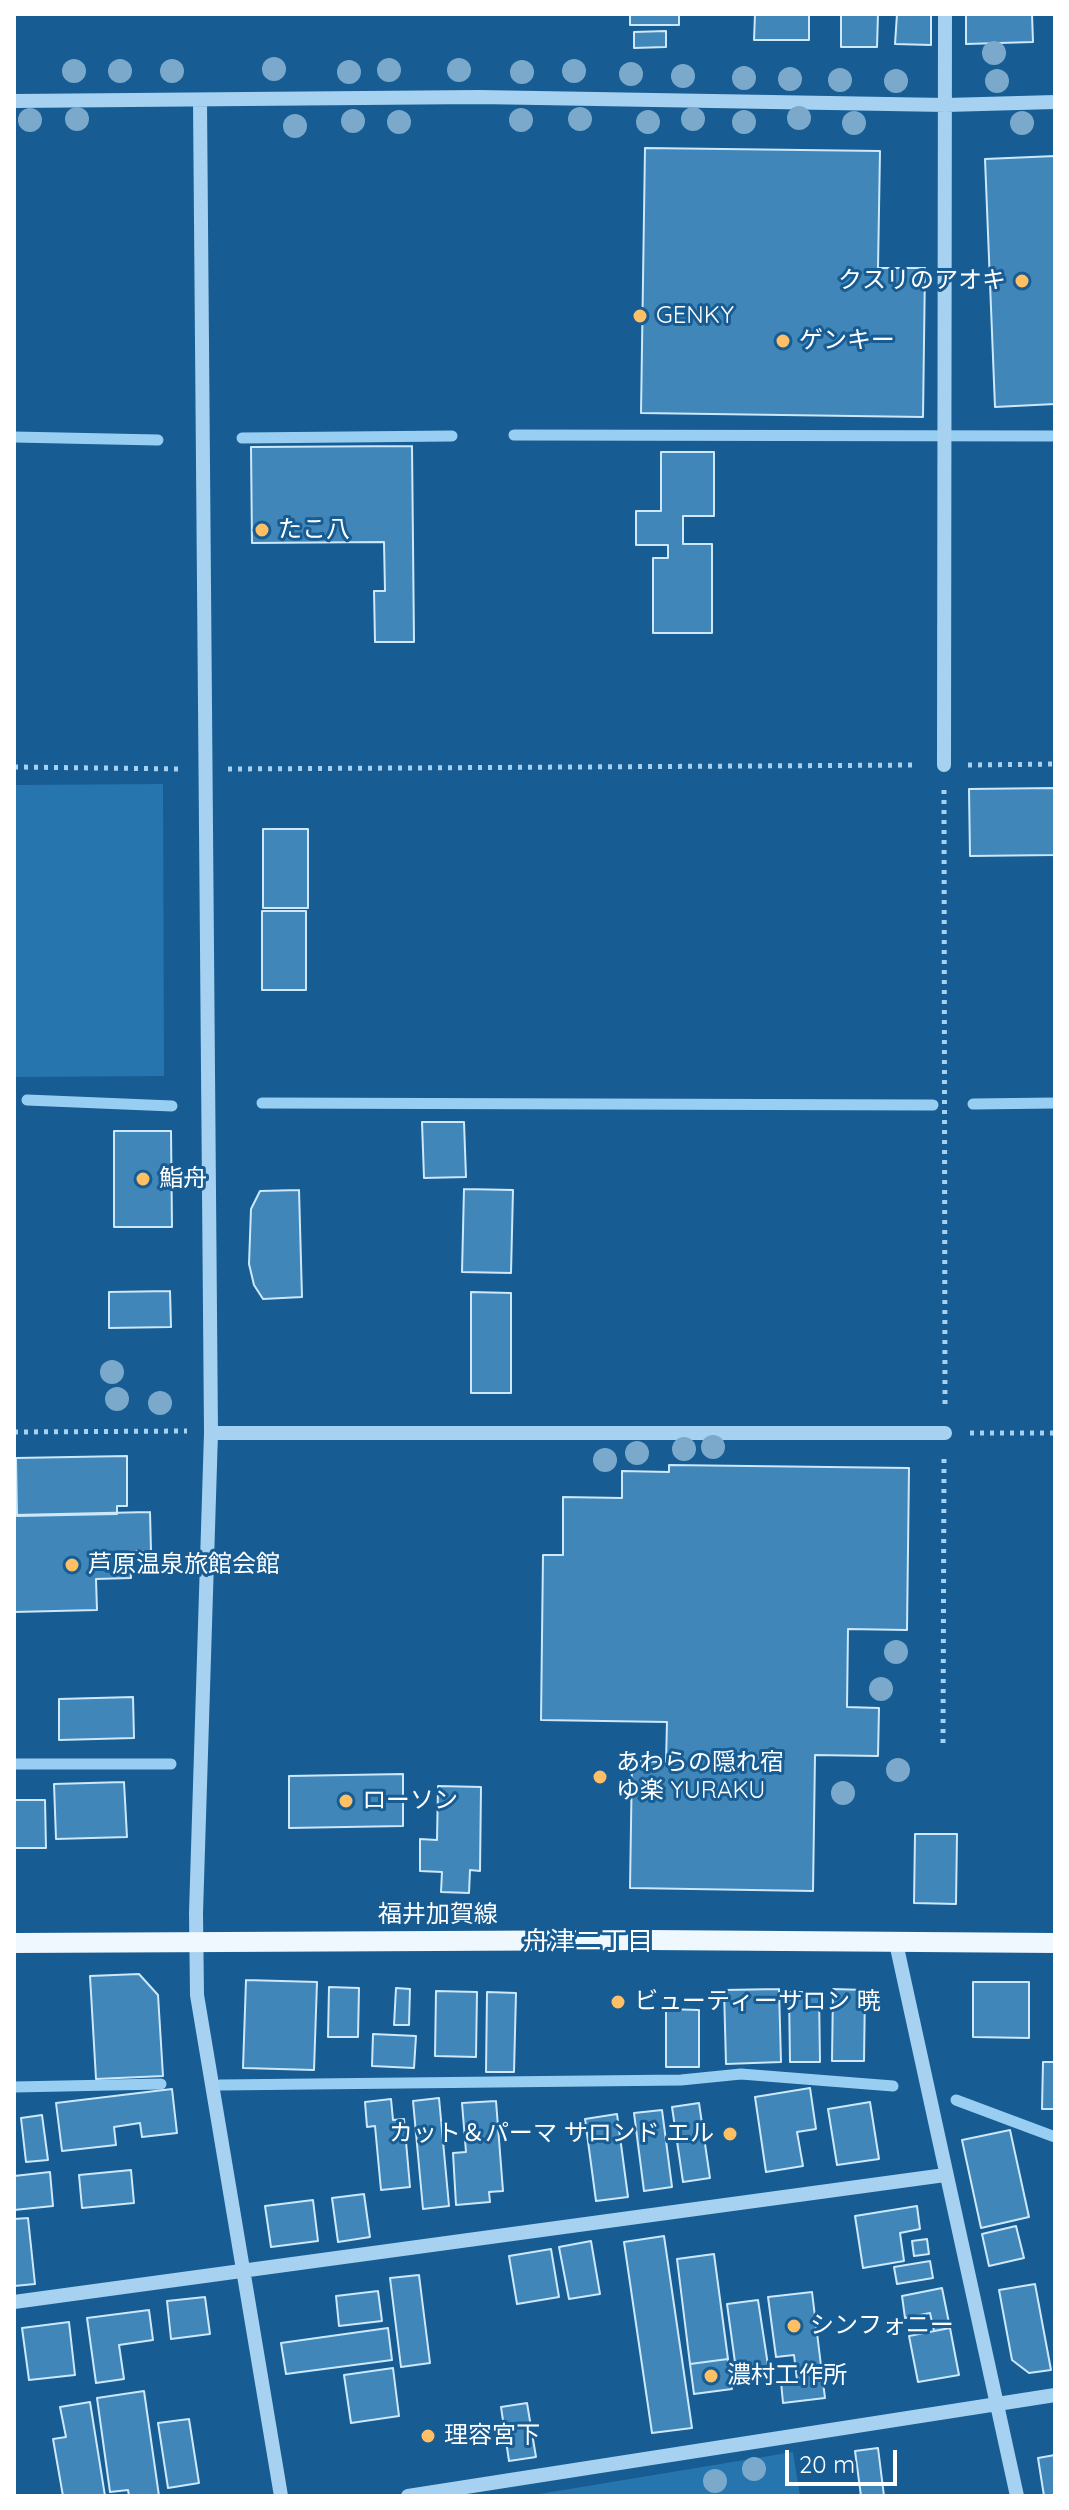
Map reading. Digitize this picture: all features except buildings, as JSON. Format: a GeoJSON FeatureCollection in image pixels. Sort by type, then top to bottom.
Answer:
{"type":"FeatureCollection","features":[{"type":"Feature","properties":{"kind":"main road","name":"福井加賀線"},"geometry":{"type":"LineString","coordinates":[[14,1943],[1055,1943]]}},
{"type":"Feature","properties":{"kind":"street"},"geometry":{"type":"LineString","coordinates":[[944,765],[945,14]]}},
{"type":"Feature","properties":{"kind":"street"},"geometry":{"type":"LineString","coordinates":[[14,101],[479,97],[946,105],[1055,102]]}},
{"type":"Feature","properties":{"kind":"street"},"geometry":{"type":"LineString","coordinates":[[200,101],[211,1433],[197,1995],[281,2496]]}},
{"type":"Feature","properties":{"kind":"street"},"geometry":{"type":"LineString","coordinates":[[211,1433],[945,1433]]}},
{"type":"Feature","properties":{"kind":"street"},"geometry":{"type":"LineString","coordinates":[[896,1943],[945,2175],[1000,2404],[1017,2496]]}},
{"type":"Feature","properties":{"kind":"street"},"geometry":{"type":"LineString","coordinates":[[14,2302],[945,2175]]}},
{"type":"Feature","properties":{"kind":"street"},"geometry":{"type":"LineString","coordinates":[[408,2496],[1055,2395]]}},
{"type":"Feature","properties":{"kind":"path"},"geometry":{"type":"LineString","coordinates":[[14,767],[206,769],[1055,764]]}},
{"type":"Feature","properties":{"kind":"path"},"geometry":{"type":"LineString","coordinates":[[943,1743],[944,765]]}},
{"type":"Feature","properties":{"kind":"path"},"geometry":{"type":"LineString","coordinates":[[14,1432],[211,1433]]}},
{"type":"Feature","properties":{"kind":"path"},"geometry":{"type":"LineString","coordinates":[[945,1433],[1055,1433]]}},
{"type":"Feature","properties":{"kind":"shaded area"},"geometry":{"type":"Polygon","coordinates":[[[163,784],[164,1076],[14,1077],[14,785],[163,784]]]}},
{"type":"Feature","properties":{"kind":"shaded area"},"geometry":{"type":"Polygon","coordinates":[[[793,2452],[800,2496],[527,2496],[793,2452]]]}},
{"type":"Feature","properties":{"kind":"waterway"},"geometry":{"type":"LineString","coordinates":[[514,435],[1055,436]]}},
{"type":"Feature","properties":{"kind":"waterway"},"geometry":{"type":"LineString","coordinates":[[242,438],[452,436]]}},
{"type":"Feature","properties":{"kind":"waterway"},"geometry":{"type":"LineString","coordinates":[[14,437],[158,440]]}},
{"type":"Feature","properties":{"kind":"waterway"},"geometry":{"type":"LineString","coordinates":[[27,1100],[172,1106]]}},
{"type":"Feature","properties":{"kind":"waterway"},"geometry":{"type":"LineString","coordinates":[[262,1103],[933,1105]]}},
{"type":"Feature","properties":{"kind":"waterway"},"geometry":{"type":"LineString","coordinates":[[973,1104],[1055,1103]]}},
{"type":"Feature","properties":{"kind":"waterway"},"geometry":{"type":"LineString","coordinates":[[14,1764],[171,1764]]}},
{"type":"Feature","properties":{"kind":"waterway"},"geometry":{"type":"LineString","coordinates":[[220,2085],[681,2080],[741,2074],[893,2086]]}},
{"type":"Feature","properties":{"kind":"waterway"},"geometry":{"type":"LineString","coordinates":[[14,2087],[161,2084]]}},
{"type":"Feature","properties":{"kind":"waterway"},"geometry":{"type":"LineString","coordinates":[[956,2100],[1055,2137]]}},
{"type":"Feature","properties":{"kind":"place","name":"クスリのアオキ"},"geometry":{"type":"Point","coordinates":[1022,281]}},
{"type":"Feature","properties":{"kind":"place","name":"GENKY"},"geometry":{"type":"Point","coordinates":[640,316]}},
{"type":"Feature","properties":{"kind":"place","name":"ゲンキー"},"geometry":{"type":"Point","coordinates":[783,341]}},
{"type":"Feature","properties":{"kind":"place","name":"たこ八"},"geometry":{"type":"Point","coordinates":[262,530]}},
{"type":"Feature","properties":{"kind":"place","name":"鮨舟"},"geometry":{"type":"Point","coordinates":[143,1179]}},
{"type":"Feature","properties":{"kind":"place","name":"芦原温泉旅館会館"},"geometry":{"type":"Point","coordinates":[72,1565]}},
{"type":"Feature","properties":{"kind":"place","name":"あわらの隠れ宿 ゆ楽 YURAKU"},"geometry":{"type":"Point","coordinates":[600,1777]}},
{"type":"Feature","properties":{"kind":"place","name":"ローソン"},"geometry":{"type":"Point","coordinates":[346,1801]}},
{"type":"Feature","properties":{"kind":"place","name":"ビューティーサロン 暁"},"geometry":{"type":"Point","coordinates":[618,2002]}},
{"type":"Feature","properties":{"kind":"place","name":"カット＆パーマ サロンド エル"},"geometry":{"type":"Point","coordinates":[730,2134]}},
{"type":"Feature","properties":{"kind":"place","name":"シンフォニー"},"geometry":{"type":"Point","coordinates":[794,2326]}},
{"type":"Feature","properties":{"kind":"place","name":"濃村工作所"},"geometry":{"type":"Point","coordinates":[711,2376]}},
{"type":"Feature","properties":{"kind":"place","name":"理容宮下"},"geometry":{"type":"Point","coordinates":[428,2436]}},
{"type":"Feature","properties":{"kind":"district","name":"舟津二丁目"},"geometry":{"type":"Point","coordinates":[588,1942]}}]}
